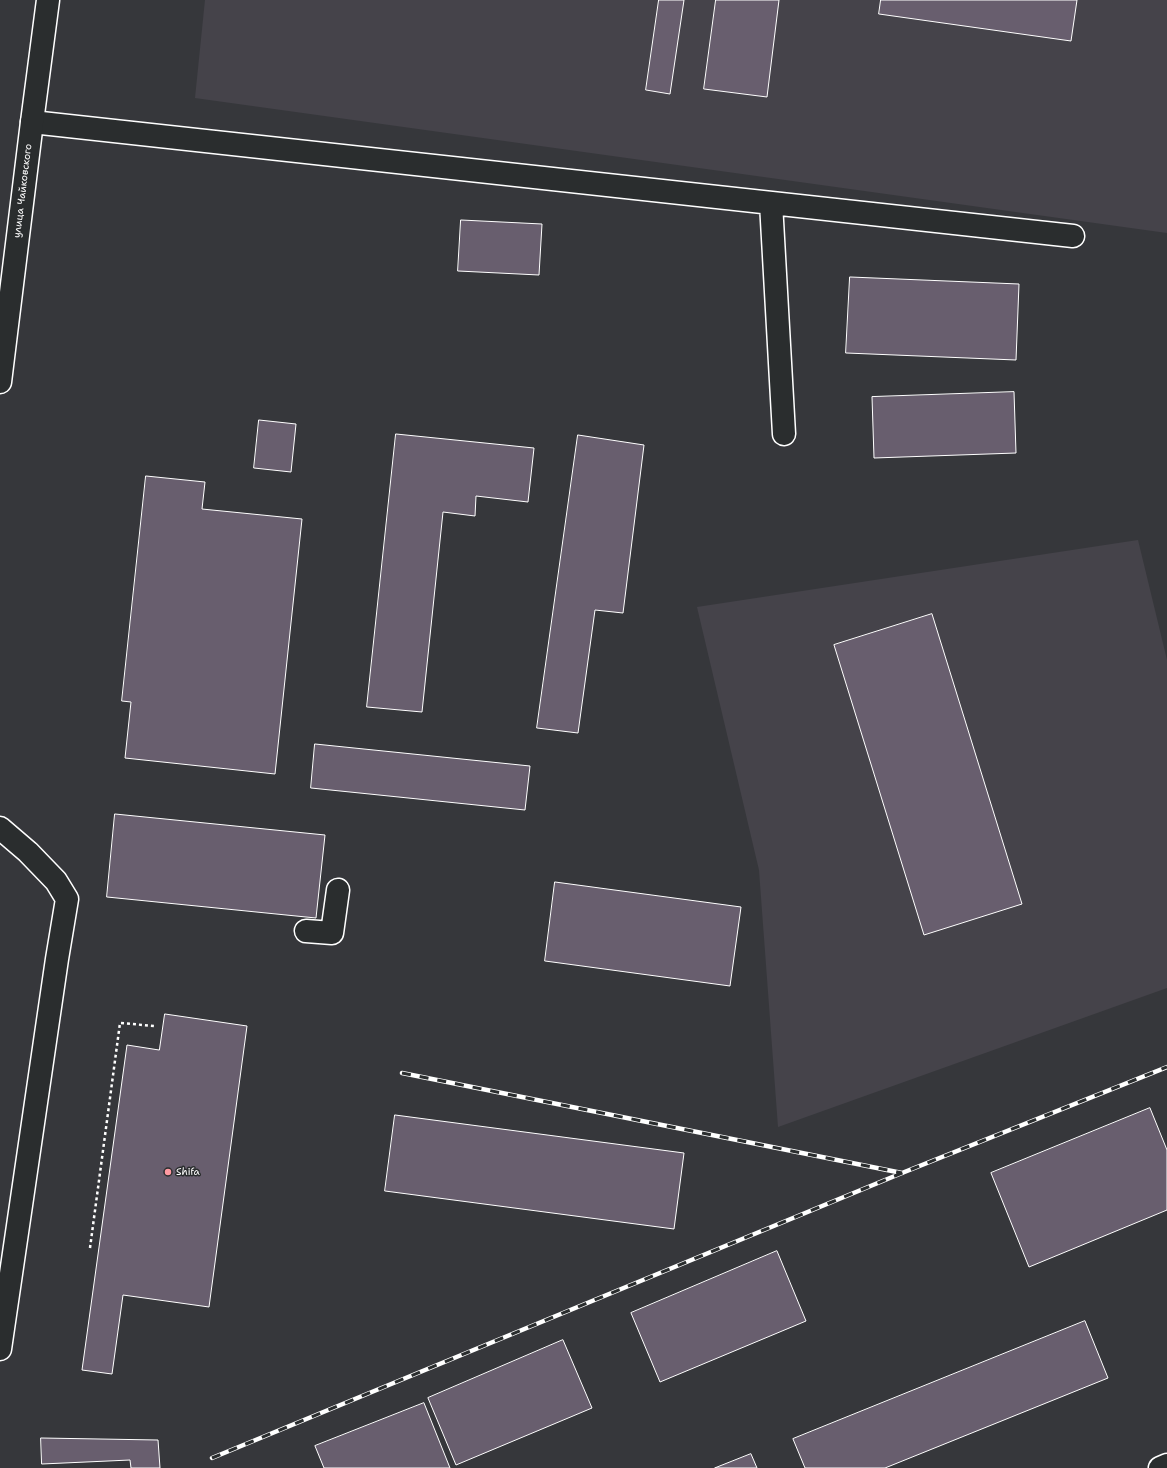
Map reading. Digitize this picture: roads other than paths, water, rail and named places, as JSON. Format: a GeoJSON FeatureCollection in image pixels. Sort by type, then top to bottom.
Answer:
{"type":"FeatureCollection","features":[{"type":"Feature","properties":{"kind":"main road","name":"улица Чайковского"},"geometry":{"type":"LineString","coordinates":[[0,382],[48,0]]}},
{"type":"Feature","properties":{"kind":"main road"},"geometry":{"type":"LineString","coordinates":[[32,122],[1073,236]]}},
{"type":"Feature","properties":{"kind":"main road"},"geometry":{"type":"LineString","coordinates":[[771,203],[784,434]]}},
{"type":"Feature","properties":{"kind":"main road"},"geometry":{"type":"LineString","coordinates":[[0,828],[28,852],[56,881],[67,899],[0,1349]]}},
{"type":"Feature","properties":{"kind":"main road"},"geometry":{"type":"LineString","coordinates":[[306,931],[332,933],[338,890]]}},
{"type":"Feature","properties":{"kind":"main road"},"geometry":{"type":"LineString","coordinates":[[1160,1468],[1167,1465]]}},
{"type":"Feature","properties":{"kind":"railway"},"geometry":{"type":"LineString","coordinates":[[212,1458],[902,1173],[1167,1067]]}},
{"type":"Feature","properties":{"kind":"railway"},"geometry":{"type":"LineString","coordinates":[[402,1073],[902,1173]]}},
{"type":"Feature","properties":{"kind":"place","name":"Shifa"},"geometry":{"type":"Point","coordinates":[168,1172]}}]}
